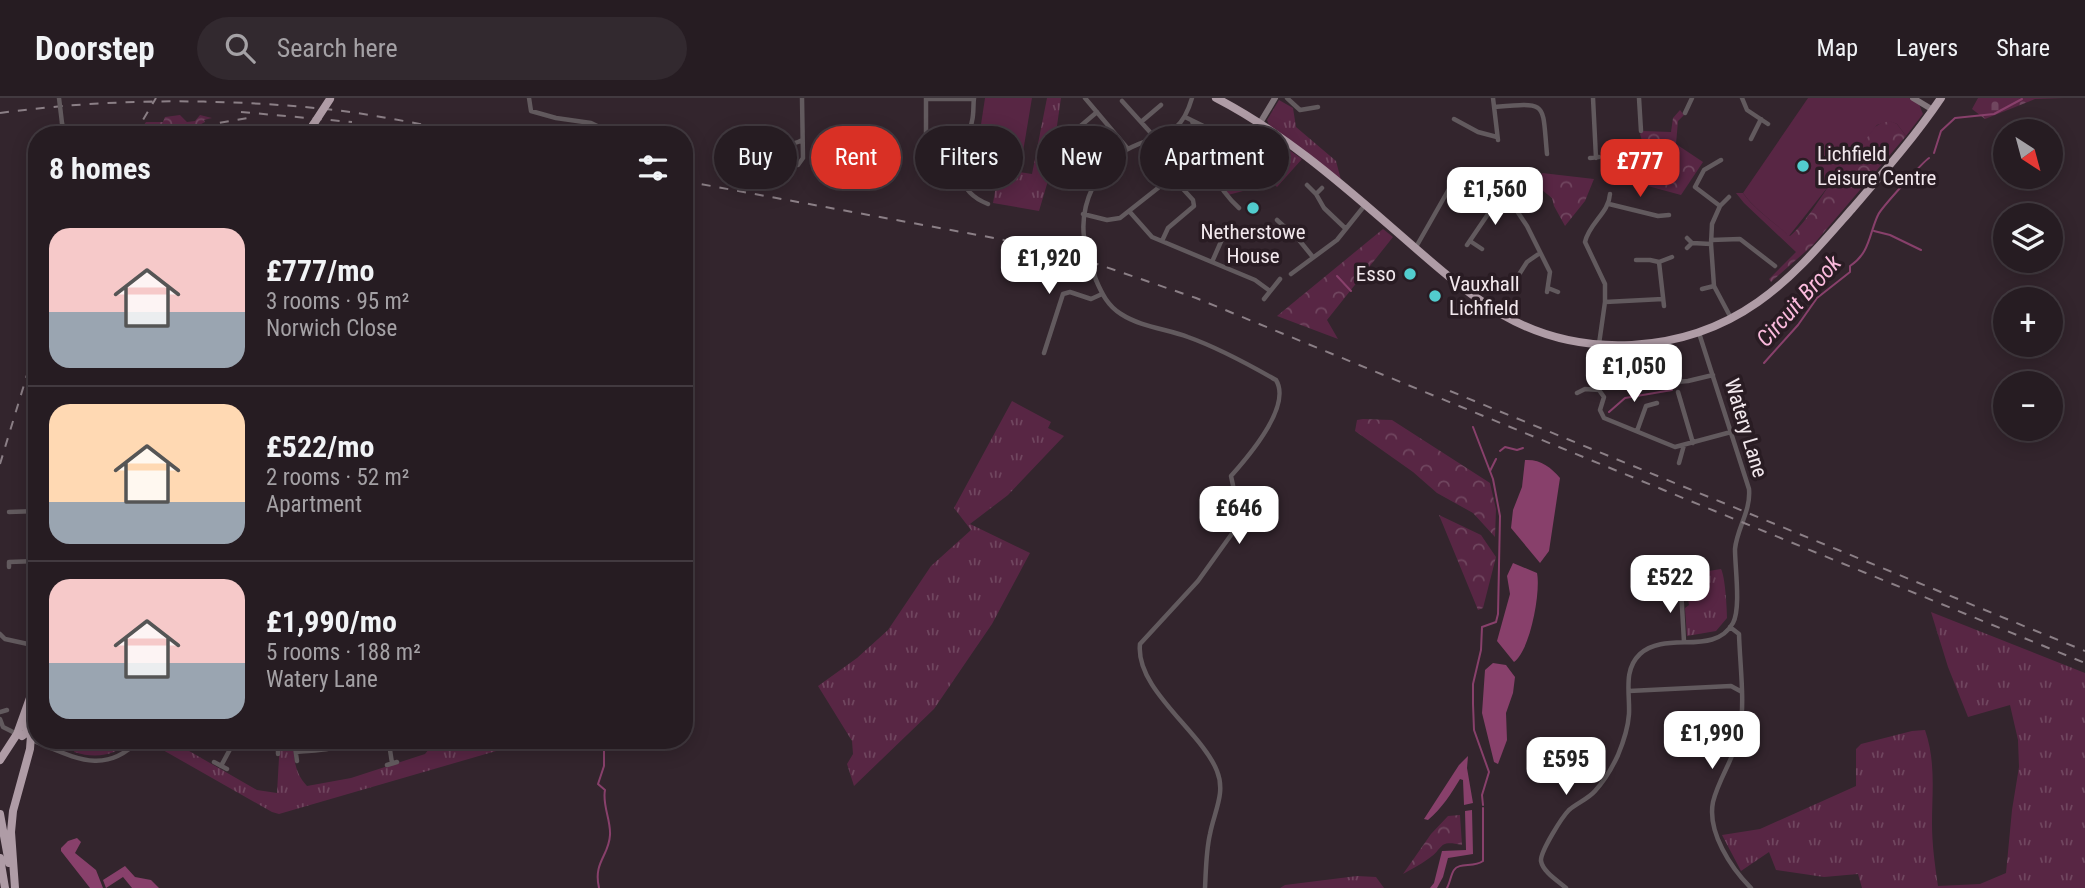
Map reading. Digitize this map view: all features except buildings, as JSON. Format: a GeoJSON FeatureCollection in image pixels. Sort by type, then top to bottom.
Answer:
{"type":"FeatureCollection","features":[{"type":"Feature","properties":{"kind":"highway"},"geometry":{"type":"LineString","coordinates":[[1216,98],[1260,123],[1365,205],[1464,288],[1504,315],[1545,332],[1599,345],[1654,344],[1699,332],[1731,318],[1768,294],[1817,249],[1897,158],[1941,98]]}},
{"type":"Feature","properties":{"kind":"highway"},"geometry":{"type":"LineString","coordinates":[[312,126],[330,99]]}},
{"type":"Feature","properties":{"kind":"highway"},"geometry":{"type":"LineString","coordinates":[[14,888],[11,832],[28,712]]}},
{"type":"Feature","properties":{"kind":"highway"},"geometry":{"type":"LineString","coordinates":[[0,760],[23,736],[28,722]]}},
{"type":"Feature","properties":{"kind":"highway"},"geometry":{"type":"LineString","coordinates":[[0,814],[14,888]]}},
{"type":"Feature","properties":{"kind":"highway"},"geometry":{"type":"LineString","coordinates":[[0,858],[5,888]]}},
{"type":"Feature","properties":{"kind":"street"},"geometry":{"type":"LineString","coordinates":[[60,98],[62,126]]}},
{"type":"Feature","properties":{"kind":"street"},"geometry":{"type":"LineString","coordinates":[[529,98],[531,111],[597,126]]}},
{"type":"Feature","properties":{"kind":"street"},"geometry":{"type":"LineString","coordinates":[[802,98],[802,140],[802,163],[792,166],[784,164],[781,160],[782,149],[802,140]]}},
{"type":"Feature","properties":{"kind":"street"},"geometry":{"type":"LineString","coordinates":[[926,126],[926,98],[974,98],[973,120],[961,174],[969,192],[977,200],[988,204]]}},
{"type":"Feature","properties":{"kind":"street"},"geometry":{"type":"LineString","coordinates":[[1085,98],[1128,149],[1140,145]]}},
{"type":"Feature","properties":{"kind":"street"},"geometry":{"type":"LineString","coordinates":[[1177,126],[1185,117],[1192,98]]}},
{"type":"Feature","properties":{"kind":"street"},"geometry":{"type":"LineString","coordinates":[[1260,123],[1275,98]]}},
{"type":"Feature","properties":{"kind":"street"},"geometry":{"type":"LineString","coordinates":[[1287,98],[1300,110],[1312,112],[1318,107]]}},
{"type":"Feature","properties":{"kind":"street"},"geometry":{"type":"LineString","coordinates":[[1454,119],[1478,132],[1498,138],[1493,98]]}},
{"type":"Feature","properties":{"kind":"street"},"geometry":{"type":"LineString","coordinates":[[1593,98],[1595,158]]}},
{"type":"Feature","properties":{"kind":"street"},"geometry":{"type":"LineString","coordinates":[[1632,127],[1641,129],[1639,98]]}},
{"type":"Feature","properties":{"kind":"street"},"geometry":{"type":"LineString","coordinates":[[1685,113],[1692,98]]}},
{"type":"Feature","properties":{"kind":"street"},"geometry":{"type":"LineString","coordinates":[[1742,98],[1746,110],[1768,124]]}},
{"type":"Feature","properties":{"kind":"street"},"geometry":{"type":"LineString","coordinates":[[1913,98],[1933,110]]}},
{"type":"Feature","properties":{"kind":"street"},"geometry":{"type":"LineString","coordinates":[[1122,101],[1145,126]]}},
{"type":"Feature","properties":{"kind":"street"},"geometry":{"type":"LineString","coordinates":[[1494,107],[1532,104],[1539,108],[1544,117],[1548,151]]}},
{"type":"Feature","properties":{"kind":"street"},"geometry":{"type":"LineString","coordinates":[[1141,122],[1161,105]]}},
{"type":"Feature","properties":{"kind":"street"},"geometry":{"type":"LineString","coordinates":[[1080,126],[1097,113]]}},
{"type":"Feature","properties":{"kind":"street"},"geometry":{"type":"LineString","coordinates":[[1185,117],[1203,126]]}},
{"type":"Feature","properties":{"kind":"street"},"geometry":{"type":"LineString","coordinates":[[1754,137],[1761,119]]}},
{"type":"Feature","properties":{"kind":"street"},"geometry":{"type":"LineString","coordinates":[[1192,121],[1207,164],[1229,199],[1239,208]]}},
{"type":"Feature","properties":{"kind":"street"},"geometry":{"type":"LineString","coordinates":[[1717,160],[1704,170],[1695,187],[1720,206]]}},
{"type":"Feature","properties":{"kind":"street"},"geometry":{"type":"LineString","coordinates":[[1083,214],[1114,220],[1172,177],[1193,200],[1194,206],[1168,228],[1162,241]]}},
{"type":"Feature","properties":{"kind":"street"},"geometry":{"type":"LineString","coordinates":[[1415,248],[1449,189],[1463,181],[1476,183],[1501,195],[1516,208],[1550,272],[1547,290],[1558,292]]}},
{"type":"Feature","properties":{"kind":"street"},"geometry":{"type":"LineString","coordinates":[[1516,208],[1536,191],[1539,181]]}},
{"type":"Feature","properties":{"kind":"street"},"geometry":{"type":"LineString","coordinates":[[1307,185],[1324,208],[1346,229]]}},
{"type":"Feature","properties":{"kind":"street"},"geometry":{"type":"LineString","coordinates":[[1316,194],[1322,188]]}},
{"type":"Feature","properties":{"kind":"street"},"geometry":{"type":"LineString","coordinates":[[1093,189],[1083,214],[1084,237],[1096,280],[1108,304],[1135,321],[1189,337],[1226,352],[1276,380],[1281,392],[1276,409],[1254,451],[1231,476],[1240,519],[1236,528],[1198,581],[1140,644],[1141,665],[1169,709],[1208,753],[1218,772],[1220,803],[1210,833],[1205,888]]}},
{"type":"Feature","properties":{"kind":"street"},"geometry":{"type":"LineString","coordinates":[[1599,345],[1605,302],[1604,281],[1585,242],[1588,232],[1609,204],[1610,194]]}},
{"type":"Feature","properties":{"kind":"street"},"geometry":{"type":"LineString","coordinates":[[1482,249],[1469,243],[1501,195]]}},
{"type":"Feature","properties":{"kind":"street"},"geometry":{"type":"LineString","coordinates":[[1729,197],[1720,206],[1712,224],[1711,239],[1714,286],[1731,318]]}},
{"type":"Feature","properties":{"kind":"street"},"geometry":{"type":"LineString","coordinates":[[1609,204],[1658,216],[1669,215]]}},
{"type":"Feature","properties":{"kind":"street"},"geometry":{"type":"LineString","coordinates":[[1292,271],[1312,256],[1326,250],[1365,205]]}},
{"type":"Feature","properties":{"kind":"street"},"geometry":{"type":"LineString","coordinates":[[1658,206],[1658,216]]}},
{"type":"Feature","properties":{"kind":"street"},"geometry":{"type":"LineString","coordinates":[[1129,211],[1146,233],[1255,280],[1270,291]]}},
{"type":"Feature","properties":{"kind":"street"},"geometry":{"type":"LineString","coordinates":[[1277,220],[1312,256]]}},
{"type":"Feature","properties":{"kind":"street"},"geometry":{"type":"LineString","coordinates":[[1212,262],[1223,237],[1231,233]]}},
{"type":"Feature","properties":{"kind":"street"},"geometry":{"type":"LineString","coordinates":[[1687,238],[1692,243]]}},
{"type":"Feature","properties":{"kind":"street"},"geometry":{"type":"LineString","coordinates":[[1688,248],[1692,243],[1711,239],[1740,239],[1765,261],[1775,266]]}},
{"type":"Feature","properties":{"kind":"street"},"geometry":{"type":"LineString","coordinates":[[1511,283],[1527,262],[1540,253]]}},
{"type":"Feature","properties":{"kind":"street"},"geometry":{"type":"LineString","coordinates":[[1640,258],[1659,262],[1672,257]]}},
{"type":"Feature","properties":{"kind":"street"},"geometry":{"type":"LineString","coordinates":[[1659,262],[1664,306]]}},
{"type":"Feature","properties":{"kind":"street"},"geometry":{"type":"LineString","coordinates":[[1264,299],[1280,279]]}},
{"type":"Feature","properties":{"kind":"street"},"geometry":{"type":"LineString","coordinates":[[1702,289],[1714,286]]}},
{"type":"Feature","properties":{"kind":"street"},"geometry":{"type":"LineString","coordinates":[[1044,354],[1063,294],[1070,292],[1091,299],[1102,294]]}},
{"type":"Feature","properties":{"kind":"street"},"geometry":{"type":"LineString","coordinates":[[1605,302],[1663,299]]}},
{"type":"Feature","properties":{"kind":"street","name":"Watery Lane"},"geometry":{"type":"LineString","coordinates":[[1699,332],[1750,498],[1736,540],[1736,617],[1730,627],[1738,634],[1740,735],[1714,801],[1712,814],[1716,831],[1728,856],[1740,877],[1751,888]]}},
{"type":"Feature","properties":{"kind":"street"},"geometry":{"type":"LineString","coordinates":[[1653,354],[1640,357],[1645,378],[1653,385],[1688,381],[1713,374]]}},
{"type":"Feature","properties":{"kind":"street"},"geometry":{"type":"LineString","coordinates":[[1577,393],[1585,389],[1599,390],[1604,397],[1601,415],[1675,447],[1731,432]]}},
{"type":"Feature","properties":{"kind":"street"},"geometry":{"type":"LineString","coordinates":[[1678,392],[1693,443]]}},
{"type":"Feature","properties":{"kind":"street"},"geometry":{"type":"LineString","coordinates":[[1637,431],[1646,406],[1657,403]]}},
{"type":"Feature","properties":{"kind":"street"},"geometry":{"type":"LineString","coordinates":[[1679,463],[1684,445]]}},
{"type":"Feature","properties":{"kind":"street"},"geometry":{"type":"LineString","coordinates":[[12,514],[28,512]]}},
{"type":"Feature","properties":{"kind":"street"},"geometry":{"type":"LineString","coordinates":[[9,567],[9,562],[28,561]]}},
{"type":"Feature","properties":{"kind":"street"},"geometry":{"type":"LineString","coordinates":[[1681,589],[1685,603],[1684,642]]}},
{"type":"Feature","properties":{"kind":"street"},"geometry":{"type":"LineString","coordinates":[[1566,888],[1544,867],[1542,854],[1562,818],[1570,809],[1593,794],[1612,767],[1628,718],[1630,668],[1639,654],[1657,645],[1717,638],[1730,627]]}},
{"type":"Feature","properties":{"kind":"street"},"geometry":{"type":"LineString","coordinates":[[2,639],[28,644]]}},
{"type":"Feature","properties":{"kind":"street"},"geometry":{"type":"LineString","coordinates":[[1629,691],[1731,686],[1741,692]]}},
{"type":"Feature","properties":{"kind":"street"},"geometry":{"type":"LineString","coordinates":[[0,712],[7,710]]}},
{"type":"Feature","properties":{"kind":"street"},"geometry":{"type":"LineString","coordinates":[[0,719],[3,727],[28,738]]}},
{"type":"Feature","properties":{"kind":"street"},"geometry":{"type":"LineString","coordinates":[[55,749],[75,757],[101,762],[121,755],[128,749]]}},
{"type":"Feature","properties":{"kind":"street"},"geometry":{"type":"LineString","coordinates":[[221,765],[230,749]]}},
{"type":"Feature","properties":{"kind":"street"},"geometry":{"type":"LineString","coordinates":[[278,749],[278,754]]}},
{"type":"Feature","properties":{"kind":"street"},"geometry":{"type":"LineString","coordinates":[[296,749],[296,761]]}},
{"type":"Feature","properties":{"kind":"street"},"geometry":{"type":"LineString","coordinates":[[390,749],[392,763]]}},
{"type":"Feature","properties":{"kind":"street"},"geometry":{"type":"LineString","coordinates":[[214,762],[227,769]]}},
{"type":"Feature","properties":{"kind":"green space"},"geometry":{"type":"Polygon","coordinates":[[[985,98],[1032,98],[1023,152],[1023,126],[981,126],[985,98]]]}},
{"type":"Feature","properties":{"kind":"green space"},"geometry":{"type":"Polygon","coordinates":[[[1047,98],[1061,98],[1057,126],[1041,126],[1047,98]]]}},
{"type":"Feature","properties":{"kind":"green space","name":"Lichfield Leisure Centre"},"geometry":{"type":"Polygon","coordinates":[[[1808,98],[1909,98],[1919,104],[1923,114],[1906,136],[1897,124],[1889,121],[1877,125],[1789,236],[1743,193],[1808,98]]]}},
{"type":"Feature","properties":{"kind":"green space"},"geometry":{"type":"Polygon","coordinates":[[[1978,98],[2064,98],[2035,99],[1985,119],[1972,109],[1978,98]]]}},
{"type":"Feature","properties":{"kind":"green space"},"geometry":{"type":"Polygon","coordinates":[[[1279,100],[1293,108],[1296,127],[1336,161],[1341,180],[1289,140],[1289,126],[1270,126],[1267,120],[1279,100]]]}},
{"type":"Feature","properties":{"kind":"green space"},"geometry":{"type":"Polygon","coordinates":[[[1680,110],[1684,115],[1678,121],[1676,144],[1703,162],[1681,195],[1633,182],[1641,152],[1640,134],[1643,131],[1671,132],[1673,118],[1680,110]]]}},
{"type":"Feature","properties":{"kind":"green space"},"geometry":{"type":"Polygon","coordinates":[[[180,115],[187,122],[195,121],[200,115],[212,118],[204,120],[205,122],[198,126],[143,126],[146,122],[163,122],[165,117],[180,115]]]}},
{"type":"Feature","properties":{"kind":"green space"},"geometry":{"type":"Polygon","coordinates":[[[1889,120],[1897,124],[1906,136],[1813,245],[1771,282],[1769,279],[1796,252],[1736,193],[1743,193],[1790,236],[1801,225],[1864,138],[1876,126],[1889,120]]]}},
{"type":"Feature","properties":{"kind":"green space"},"geometry":{"type":"Polygon","coordinates":[[[1037,149],[1037,189],[1046,189],[1039,211],[993,203],[995,189],[1023,189],[1023,173],[1032,174],[1037,149]]]}},
{"type":"Feature","properties":{"kind":"green space"},"geometry":{"type":"Polygon","coordinates":[[[1289,150],[1302,159],[1289,174],[1289,150]]]}},
{"type":"Feature","properties":{"kind":"green space"},"geometry":{"type":"Polygon","coordinates":[[[1542,173],[1594,179],[1585,201],[1565,226],[1552,198],[1537,186],[1542,173]]]}},
{"type":"Feature","properties":{"kind":"green space"},"geometry":{"type":"Polygon","coordinates":[[[1225,189],[1250,189],[1228,195],[1225,189]]]}},
{"type":"Feature","properties":{"kind":"green space"},"geometry":{"type":"Polygon","coordinates":[[[1383,229],[1393,237],[1327,320],[1338,339],[1277,316],[1383,229]]]}},
{"type":"Feature","properties":{"kind":"green space"},"geometry":{"type":"Polygon","coordinates":[[[1012,401],[1051,422],[1048,428],[1064,436],[1008,495],[970,524],[1030,553],[992,624],[934,709],[854,786],[847,764],[853,754],[852,741],[818,686],[857,658],[888,630],[931,566],[971,530],[954,508],[1012,401]]]}},
{"type":"Feature","properties":{"kind":"green space"},"geometry":{"type":"Polygon","coordinates":[[[1357,420],[1392,420],[1490,483],[1496,509],[1495,537],[1473,513],[1437,493],[1413,472],[1355,431],[1357,420]]]}},
{"type":"Feature","properties":{"kind":"green space"},"geometry":{"type":"Polygon","coordinates":[[[1439,515],[1481,535],[1496,557],[1483,608],[1478,610],[1439,515]]]}},
{"type":"Feature","properties":{"kind":"green space"},"geometry":{"type":"Polygon","coordinates":[[[1721,569],[1727,618],[1716,631],[1687,636],[1685,608],[1689,605],[1688,599],[1684,597],[1684,575],[1721,569]]]}},
{"type":"Feature","properties":{"kind":"green space"},"geometry":{"type":"Polygon","coordinates":[[[1931,612],[2085,673],[2085,888],[1862,888],[1858,874],[1824,877],[1776,870],[1769,852],[1741,871],[1722,835],[1760,829],[1856,786],[1856,749],[1861,744],[1925,730],[1932,765],[1933,839],[1938,886],[1980,884],[2006,873],[2019,767],[2018,740],[2010,705],[1968,717],[1948,667],[1931,612]]]}},
{"type":"Feature","properties":{"kind":"green space"},"geometry":{"type":"Polygon","coordinates":[[[76,749],[120,749],[105,755],[74,752],[76,749]]]}},
{"type":"Feature","properties":{"kind":"green space"},"geometry":{"type":"Polygon","coordinates":[[[161,749],[186,749],[257,790],[277,793],[279,749],[293,749],[297,770],[307,786],[351,778],[425,754],[429,749],[503,749],[279,814],[161,749]]]}},
{"type":"Feature","properties":{"kind":"green space"},"geometry":{"type":"Polygon","coordinates":[[[1460,815],[1462,845],[1444,844],[1428,859],[1403,874],[1431,834],[1448,816],[1460,815]]]}},
{"type":"Feature","properties":{"kind":"green space"},"geometry":{"type":"Polygon","coordinates":[[[1357,876],[1376,877],[1384,888],[1280,888],[1285,885],[1357,876]]]}},
{"type":"Feature","properties":{"kind":"shaded area"},"geometry":{"type":"Polygon","coordinates":[[[1525,460],[1545,464],[1560,478],[1549,551],[1540,563],[1511,528],[1513,510],[1522,487],[1525,460]]]}},
{"type":"Feature","properties":{"kind":"shaded area"},"geometry":{"type":"Polygon","coordinates":[[[1513,563],[1537,573],[1538,582],[1536,607],[1529,634],[1520,656],[1514,662],[1497,641],[1510,594],[1507,576],[1513,563]]]}},
{"type":"Feature","properties":{"kind":"shaded area"},"geometry":{"type":"Polygon","coordinates":[[[1493,663],[1506,665],[1515,677],[1506,713],[1507,740],[1498,764],[1494,762],[1482,713],[1485,670],[1493,663]]]}},
{"type":"Feature","properties":{"kind":"shaded area"},"geometry":{"type":"Polygon","coordinates":[[[1468,756],[1467,768],[1473,803],[1464,805],[1463,780],[1460,779],[1438,811],[1428,820],[1424,819],[1459,765],[1468,756]]]}},
{"type":"Feature","properties":{"kind":"shaded area"},"geometry":{"type":"Polygon","coordinates":[[[1472,810],[1473,854],[1448,858],[1437,888],[1430,888],[1434,883],[1442,851],[1466,850],[1465,811],[1472,810]]]}},
{"type":"Feature","properties":{"kind":"shaded area"},"geometry":{"type":"Polygon","coordinates":[[[77,838],[81,842],[75,853],[96,870],[103,888],[90,888],[61,851],[68,841],[77,838]]]}},
{"type":"Feature","properties":{"kind":"shaded area"},"geometry":{"type":"Polygon","coordinates":[[[125,866],[135,877],[151,880],[159,888],[132,888],[123,877],[106,888],[103,880],[125,866]]]}},
{"type":"Feature","properties":{"kind":"waterway","name":"Circuit Brook"},"geometry":{"type":"LineString","coordinates":[[1934,153],[1941,131],[1955,118],[1994,114],[2022,99]]}},
{"type":"Feature","properties":{"kind":"waterway","name":"Circuit Brook"},"geometry":{"type":"LineString","coordinates":[[1764,363],[1798,325],[1817,298],[1850,272],[1850,266],[1865,249],[1878,215],[1929,158]]}},
{"type":"Feature","properties":{"kind":"waterway"},"geometry":{"type":"LineString","coordinates":[[1874,231],[1890,235],[1921,250]]}},
{"type":"Feature","properties":{"kind":"waterway"},"geometry":{"type":"LineString","coordinates":[[1337,276],[1351,291]]}},
{"type":"Feature","properties":{"kind":"waterway","name":"Circuit Brook"},"geometry":{"type":"LineString","coordinates":[[1609,412],[1625,398],[1672,390]]}},
{"type":"Feature","properties":{"kind":"waterway"},"geometry":{"type":"LineString","coordinates":[[1473,427],[1493,479],[1500,516],[1498,614],[1496,622],[1482,627],[1481,650],[1473,684],[1474,730],[1489,772],[1482,795],[1483,805]]}},
{"type":"Feature","properties":{"kind":"waterway","name":"Circuit Brook"},"geometry":{"type":"LineString","coordinates":[[1500,451],[1505,447],[1517,450],[1523,448]]}},
{"type":"Feature","properties":{"kind":"waterway","name":"Circuit Brook"},"geometry":{"type":"LineString","coordinates":[[1490,471],[1496,459]]}},
{"type":"Feature","properties":{"kind":"waterway"},"geometry":{"type":"LineString","coordinates":[[599,888],[598,872],[610,835],[605,790],[598,784],[604,766],[604,749]]}},
{"type":"Feature","properties":{"kind":"waterway"},"geometry":{"type":"LineString","coordinates":[[1447,888],[1456,868],[1483,861],[1483,808]]}},
{"type":"Feature","properties":{"kind":"railway"},"geometry":{"type":"LineString","coordinates":[[139,126],[156,98]]}},
{"type":"Feature","properties":{"kind":"railway"},"geometry":{"type":"LineString","coordinates":[[0,113],[125,102],[251,103],[353,112],[431,126]]}},
{"type":"Feature","properties":{"kind":"railway"},"geometry":{"type":"LineString","coordinates":[[241,112],[352,122]]}},
{"type":"Feature","properties":{"kind":"railway"},"geometry":{"type":"LineString","coordinates":[[211,126],[253,117]]}},
{"type":"Feature","properties":{"kind":"railway"},"geometry":{"type":"LineString","coordinates":[[693,183],[1065,253],[1196,298],[2085,663]]}},
{"type":"Feature","properties":{"kind":"railway"},"geometry":{"type":"LineString","coordinates":[[0,464],[28,372]]}},
{"type":"Feature","properties":{"kind":"railway"},"geometry":{"type":"LineString","coordinates":[[1450,391],[2085,651]]}},
{"type":"Feature","properties":{"kind":"place","name":"Lichfield Leisure Centre"},"geometry":{"type":"Point","coordinates":[1803,166]}},
{"type":"Feature","properties":{"kind":"place","name":"Netherstowe House"},"geometry":{"type":"Point","coordinates":[1253,208]}},
{"type":"Feature","properties":{"kind":"place","name":"Esso"},"geometry":{"type":"Point","coordinates":[1410,274]}},
{"type":"Feature","properties":{"kind":"place","name":"Vauxhall Lichfield"},"geometry":{"type":"Point","coordinates":[1435,296]}}]}
